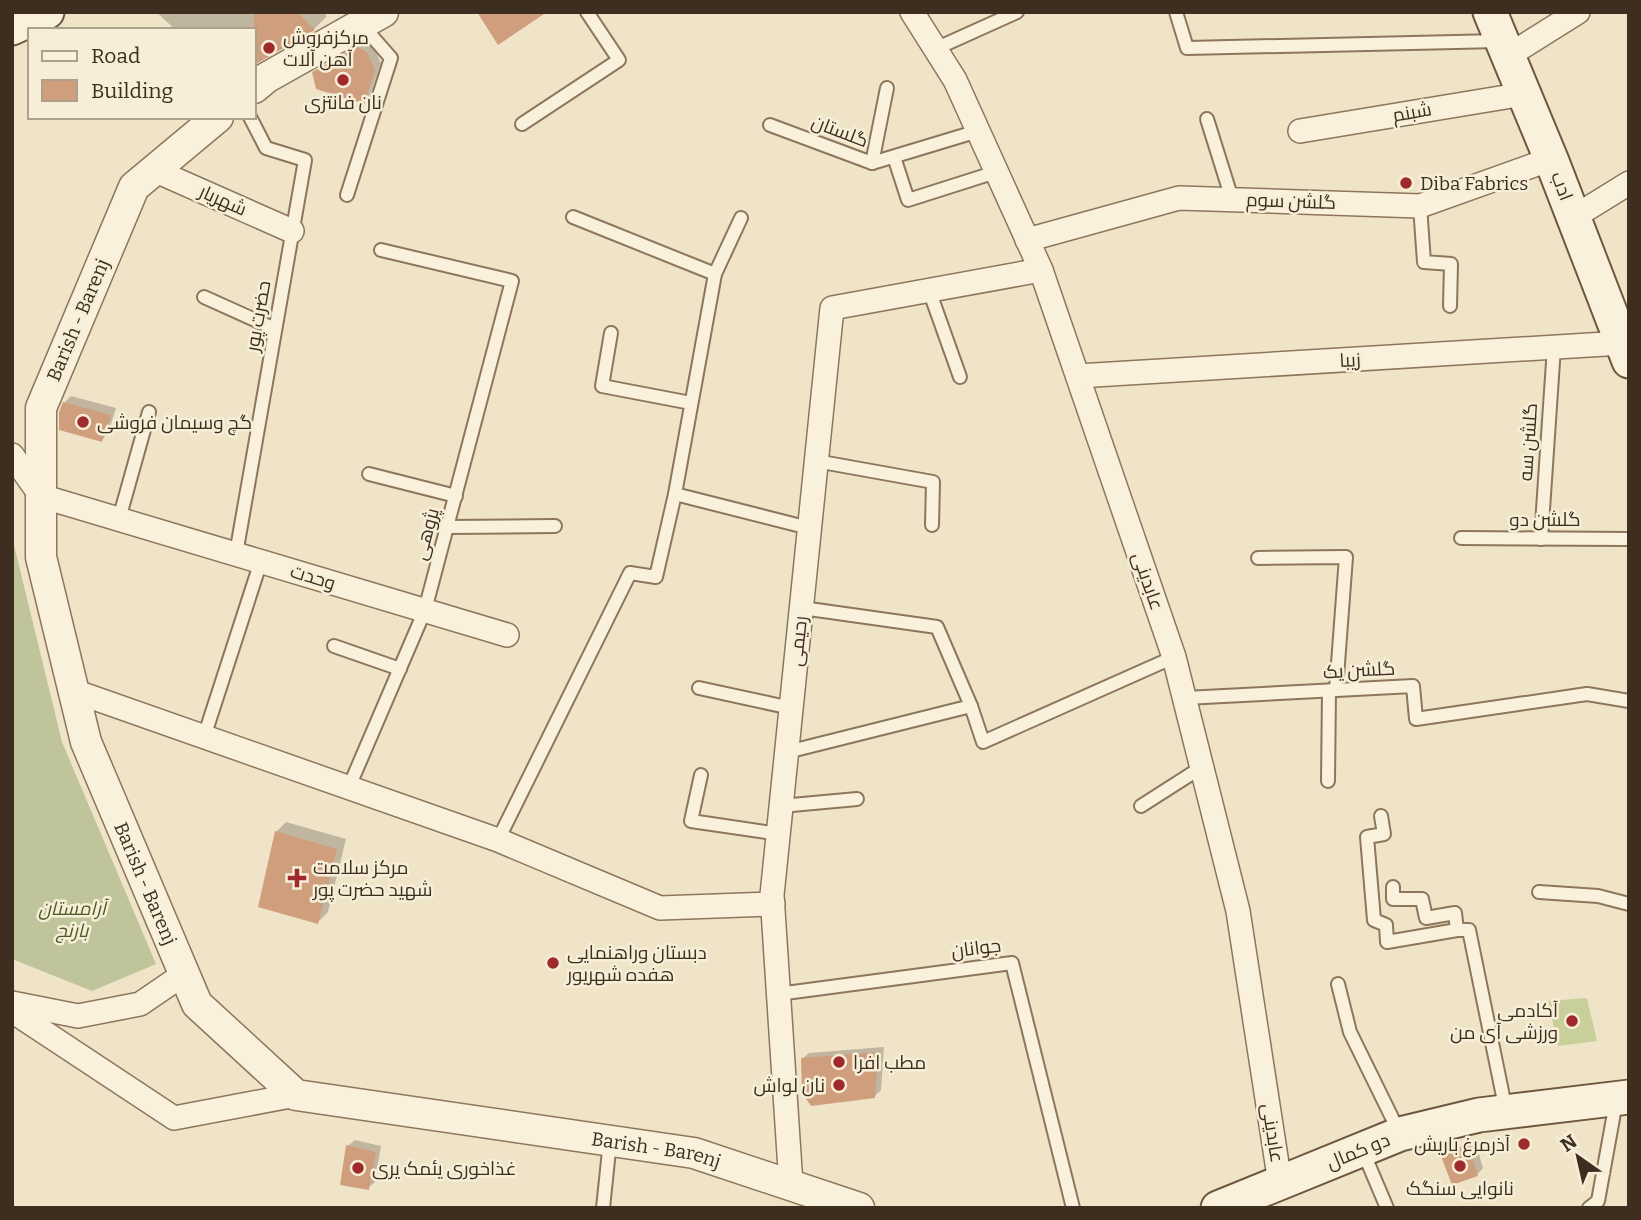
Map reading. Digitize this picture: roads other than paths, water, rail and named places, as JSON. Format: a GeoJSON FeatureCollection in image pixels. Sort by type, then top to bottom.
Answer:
{"type":"FeatureCollection","features":[{"type":"Feature","properties":{"kind":"main road"},"geometry":{"type":"LineString","coordinates":[[12,28],[47,12]]}},
{"type":"Feature","properties":{"kind":"main road","name":"ادب"},"geometry":{"type":"LineString","coordinates":[[1500,36],[1552,159],[1626,352]]}},
{"type":"Feature","properties":{"kind":"main road","name":"دو کمال"},"geometry":{"type":"LineString","coordinates":[[1218,1208],[1400,1134],[1506,1112],[1623,1098]]}},
{"type":"Feature","properties":{"kind":"street","name":"عابدینی"},"geometry":{"type":"LineString","coordinates":[[912,12],[955,80],[1041,270],[1174,657],[1238,911],[1280,1183]]}},
{"type":"Feature","properties":{"kind":"street"},"geometry":{"type":"LineString","coordinates":[[1500,36],[1578,12]]}},
{"type":"Feature","properties":{"kind":"street"},"geometry":{"type":"LineString","coordinates":[[256,87],[372,18]]}},
{"type":"Feature","properties":{"kind":"street","name":"شبنم"},"geometry":{"type":"LineString","coordinates":[[1300,131],[1524,94]]}},
{"type":"Feature","properties":{"kind":"street","name":"Barish - Barenj"},"geometry":{"type":"LineString","coordinates":[[216,119],[134,187],[41,408],[41,557],[86,742],[197,1004],[296,1095],[694,1153],[859,1208]]}},
{"type":"Feature","properties":{"kind":"street","name":"گلشن سوم"},"geometry":{"type":"LineString","coordinates":[[1027,240],[1180,198],[1420,206],[1552,159]]}},
{"type":"Feature","properties":{"kind":"street","name":"شهریار"},"geometry":{"type":"LineString","coordinates":[[154,170],[292,231]]}},
{"type":"Feature","properties":{"kind":"street"},"geometry":{"type":"LineString","coordinates":[[1574,217],[1629,183]]}},
{"type":"Feature","properties":{"kind":"street","name":"رحیمی"},"geometry":{"type":"LineString","coordinates":[[791,1185],[774,905],[791,708],[832,308],[1041,270]]}},
{"type":"Feature","properties":{"kind":"street","name":"زیبا"},"geometry":{"type":"LineString","coordinates":[[1077,376],[1554,347],[1626,352]]}},
{"type":"Feature","properties":{"kind":"street"},"geometry":{"type":"LineString","coordinates":[[12,455],[41,496]]}},
{"type":"Feature","properties":{"kind":"street","name":"وحدت"},"geometry":{"type":"LineString","coordinates":[[41,496],[507,635]]}},
{"type":"Feature","properties":{"kind":"street"},"geometry":{"type":"LineString","coordinates":[[74,691],[498,840],[660,908],[774,905]]}},
{"type":"Feature","properties":{"kind":"street"},"geometry":{"type":"LineString","coordinates":[[12,1003],[78,1016],[140,1004],[184,974]]}},
{"type":"Feature","properties":{"kind":"street"},"geometry":{"type":"LineString","coordinates":[[12,1011],[174,1118],[296,1095]]}},
{"type":"Feature","properties":{"kind":"lane"},"geometry":{"type":"LineString","coordinates":[[522,124],[619,60],[587,12]]}},
{"type":"Feature","properties":{"kind":"lane"},"geometry":{"type":"LineString","coordinates":[[935,49],[1017,12]]}},
{"type":"Feature","properties":{"kind":"lane"},"geometry":{"type":"LineString","coordinates":[[1176,12],[1187,48],[1500,36]]}},
{"type":"Feature","properties":{"kind":"lane"},"geometry":{"type":"LineString","coordinates":[[346,195],[391,58],[372,18]]}},
{"type":"Feature","properties":{"kind":"lane"},"geometry":{"type":"LineString","coordinates":[[872,163],[887,88]]}},
{"type":"Feature","properties":{"kind":"lane","name":"حضرت پور"},"geometry":{"type":"LineString","coordinates":[[236,554],[305,160],[267,148],[251,119]]}},
{"type":"Feature","properties":{"kind":"lane"},"geometry":{"type":"LineString","coordinates":[[1207,119],[1232,200]]}},
{"type":"Feature","properties":{"kind":"lane","name":"گلستان"},"geometry":{"type":"LineString","coordinates":[[770,125],[872,163],[978,131]]}},
{"type":"Feature","properties":{"kind":"lane"},"geometry":{"type":"LineString","coordinates":[[894,157],[908,201],[996,172]]}},
{"type":"Feature","properties":{"kind":"lane"},"geometry":{"type":"LineString","coordinates":[[1420,206],[1423,262],[1451,264],[1451,306]]}},
{"type":"Feature","properties":{"kind":"lane"},"geometry":{"type":"LineString","coordinates":[[573,217],[715,274]]}},
{"type":"Feature","properties":{"kind":"lane"},"geometry":{"type":"LineString","coordinates":[[498,840],[630,573],[656,577],[675,494],[715,274],[741,218]]}},
{"type":"Feature","properties":{"kind":"lane","name":"پژوهی"},"geometry":{"type":"LineString","coordinates":[[349,787],[425,610],[512,281],[382,250]]}},
{"type":"Feature","properties":{"kind":"lane"},"geometry":{"type":"LineString","coordinates":[[929,290],[960,377]]}},
{"type":"Feature","properties":{"kind":"lane"},"geometry":{"type":"LineString","coordinates":[[204,297],[275,329]]}},
{"type":"Feature","properties":{"kind":"lane"},"geometry":{"type":"LineString","coordinates":[[611,333],[602,386],[691,403]]}},
{"type":"Feature","properties":{"kind":"lane","name":"گلشن سه"},"geometry":{"type":"LineString","coordinates":[[1541,539],[1554,347]]}},
{"type":"Feature","properties":{"kind":"lane"},"geometry":{"type":"LineString","coordinates":[[119,519],[149,412]]}},
{"type":"Feature","properties":{"kind":"lane"},"geometry":{"type":"LineString","coordinates":[[816,461],[933,482],[932,525]]}},
{"type":"Feature","properties":{"kind":"lane"},"geometry":{"type":"LineString","coordinates":[[369,474],[456,496]]}},
{"type":"Feature","properties":{"kind":"lane"},"geometry":{"type":"LineString","coordinates":[[675,494],[809,528]]}},
{"type":"Feature","properties":{"kind":"lane"},"geometry":{"type":"LineString","coordinates":[[447,527],[555,526]]}},
{"type":"Feature","properties":{"kind":"lane","name":"گلشن دو"},"geometry":{"type":"LineString","coordinates":[[1461,538],[1629,539]]}},
{"type":"Feature","properties":{"kind":"lane"},"geometry":{"type":"LineString","coordinates":[[1258,558],[1346,557],[1332,690],[1328,781]]}},
{"type":"Feature","properties":{"kind":"lane"},"geometry":{"type":"LineString","coordinates":[[204,737],[261,561]]}},
{"type":"Feature","properties":{"kind":"lane"},"geometry":{"type":"LineString","coordinates":[[802,608],[937,627],[983,741],[1174,657]]}},
{"type":"Feature","properties":{"kind":"lane"},"geometry":{"type":"LineString","coordinates":[[334,646],[400,669]]}},
{"type":"Feature","properties":{"kind":"lane","name":"گلشن یک"},"geometry":{"type":"LineString","coordinates":[[1185,698],[1413,686],[1416,719],[1587,694],[1629,701]]}},
{"type":"Feature","properties":{"kind":"lane"},"geometry":{"type":"LineString","coordinates":[[699,688],[791,708]]}},
{"type":"Feature","properties":{"kind":"lane"},"geometry":{"type":"LineString","coordinates":[[787,752],[971,706]]}},
{"type":"Feature","properties":{"kind":"lane"},"geometry":{"type":"LineString","coordinates":[[1140,806],[1202,766]]}},
{"type":"Feature","properties":{"kind":"lane"},"geometry":{"type":"LineString","coordinates":[[701,775],[691,821],[779,834]]}},
{"type":"Feature","properties":{"kind":"lane"},"geometry":{"type":"LineString","coordinates":[[782,806],[857,799]]}},
{"type":"Feature","properties":{"kind":"lane"},"geometry":{"type":"LineString","coordinates":[[1381,816],[1384,835],[1367,837],[1374,920],[1387,925],[1387,942],[1469,930],[1506,1112]]}},
{"type":"Feature","properties":{"kind":"lane"},"geometry":{"type":"LineString","coordinates":[[1393,887],[1393,899],[1422,899],[1426,918],[1455,913],[1457,930]]}},
{"type":"Feature","properties":{"kind":"lane"},"geometry":{"type":"LineString","coordinates":[[1539,892],[1598,896],[1629,904]]}},
{"type":"Feature","properties":{"kind":"lane","name":"جوانان"},"geometry":{"type":"LineString","coordinates":[[778,994],[1012,963],[1073,1208]]}},
{"type":"Feature","properties":{"kind":"lane"},"geometry":{"type":"LineString","coordinates":[[1338,985],[1350,1032],[1400,1134]]}},
{"type":"Feature","properties":{"kind":"lane"},"geometry":{"type":"LineString","coordinates":[[1590,1208],[1598,1201],[1623,1098]]}},
{"type":"Feature","properties":{"kind":"lane"},"geometry":{"type":"LineString","coordinates":[[603,1208],[610,1141]]}},
{"type":"Feature","properties":{"kind":"lane"},"geometry":{"type":"LineString","coordinates":[[1362,1149],[1387,1208]]}},
{"type":"Feature","properties":{"kind":"place","name":"مرکزفروش آهن آلات"},"geometry":{"type":"Point","coordinates":[269,48]}},
{"type":"Feature","properties":{"kind":"place","name":"نان فانتزی"},"geometry":{"type":"Point","coordinates":[343,80]}},
{"type":"Feature","properties":{"kind":"place","name":"Diba Fabrics"},"geometry":{"type":"Point","coordinates":[1406,183]}},
{"type":"Feature","properties":{"kind":"place","name":"گچ وسیمان فروشی"},"geometry":{"type":"Point","coordinates":[83,422]}},
{"type":"Feature","properties":{"kind":"place","name":"مرکز سلامت شهید حضرت پور"},"geometry":{"type":"Point","coordinates":[297,878]}},
{"type":"Feature","properties":{"kind":"place","name":"دبستان وراهنمایی هفده شهریور"},"geometry":{"type":"Point","coordinates":[553,963]}},
{"type":"Feature","properties":{"kind":"place","name":"آکادمی ورزشی آی من"},"geometry":{"type":"Point","coordinates":[1572,1021]}},
{"type":"Feature","properties":{"kind":"place","name":"مطب افرا"},"geometry":{"type":"Point","coordinates":[839,1062]}},
{"type":"Feature","properties":{"kind":"place","name":"نان لواش"},"geometry":{"type":"Point","coordinates":[839,1085]}},
{"type":"Feature","properties":{"kind":"place","name":"آذرمرغ باریش"},"geometry":{"type":"Point","coordinates":[1524,1144]}},
{"type":"Feature","properties":{"kind":"place","name":"نانوایی سنگک"},"geometry":{"type":"Point","coordinates":[1460,1166]}},
{"type":"Feature","properties":{"kind":"place","name":"غذاخوری یئمک یری"},"geometry":{"type":"Point","coordinates":[358,1168]}},
{"type":"Feature","properties":{"kind":"park label","name":"آرامستان بارنج"},"geometry":{"type":"Point","coordinates":[72,919]}}]}
